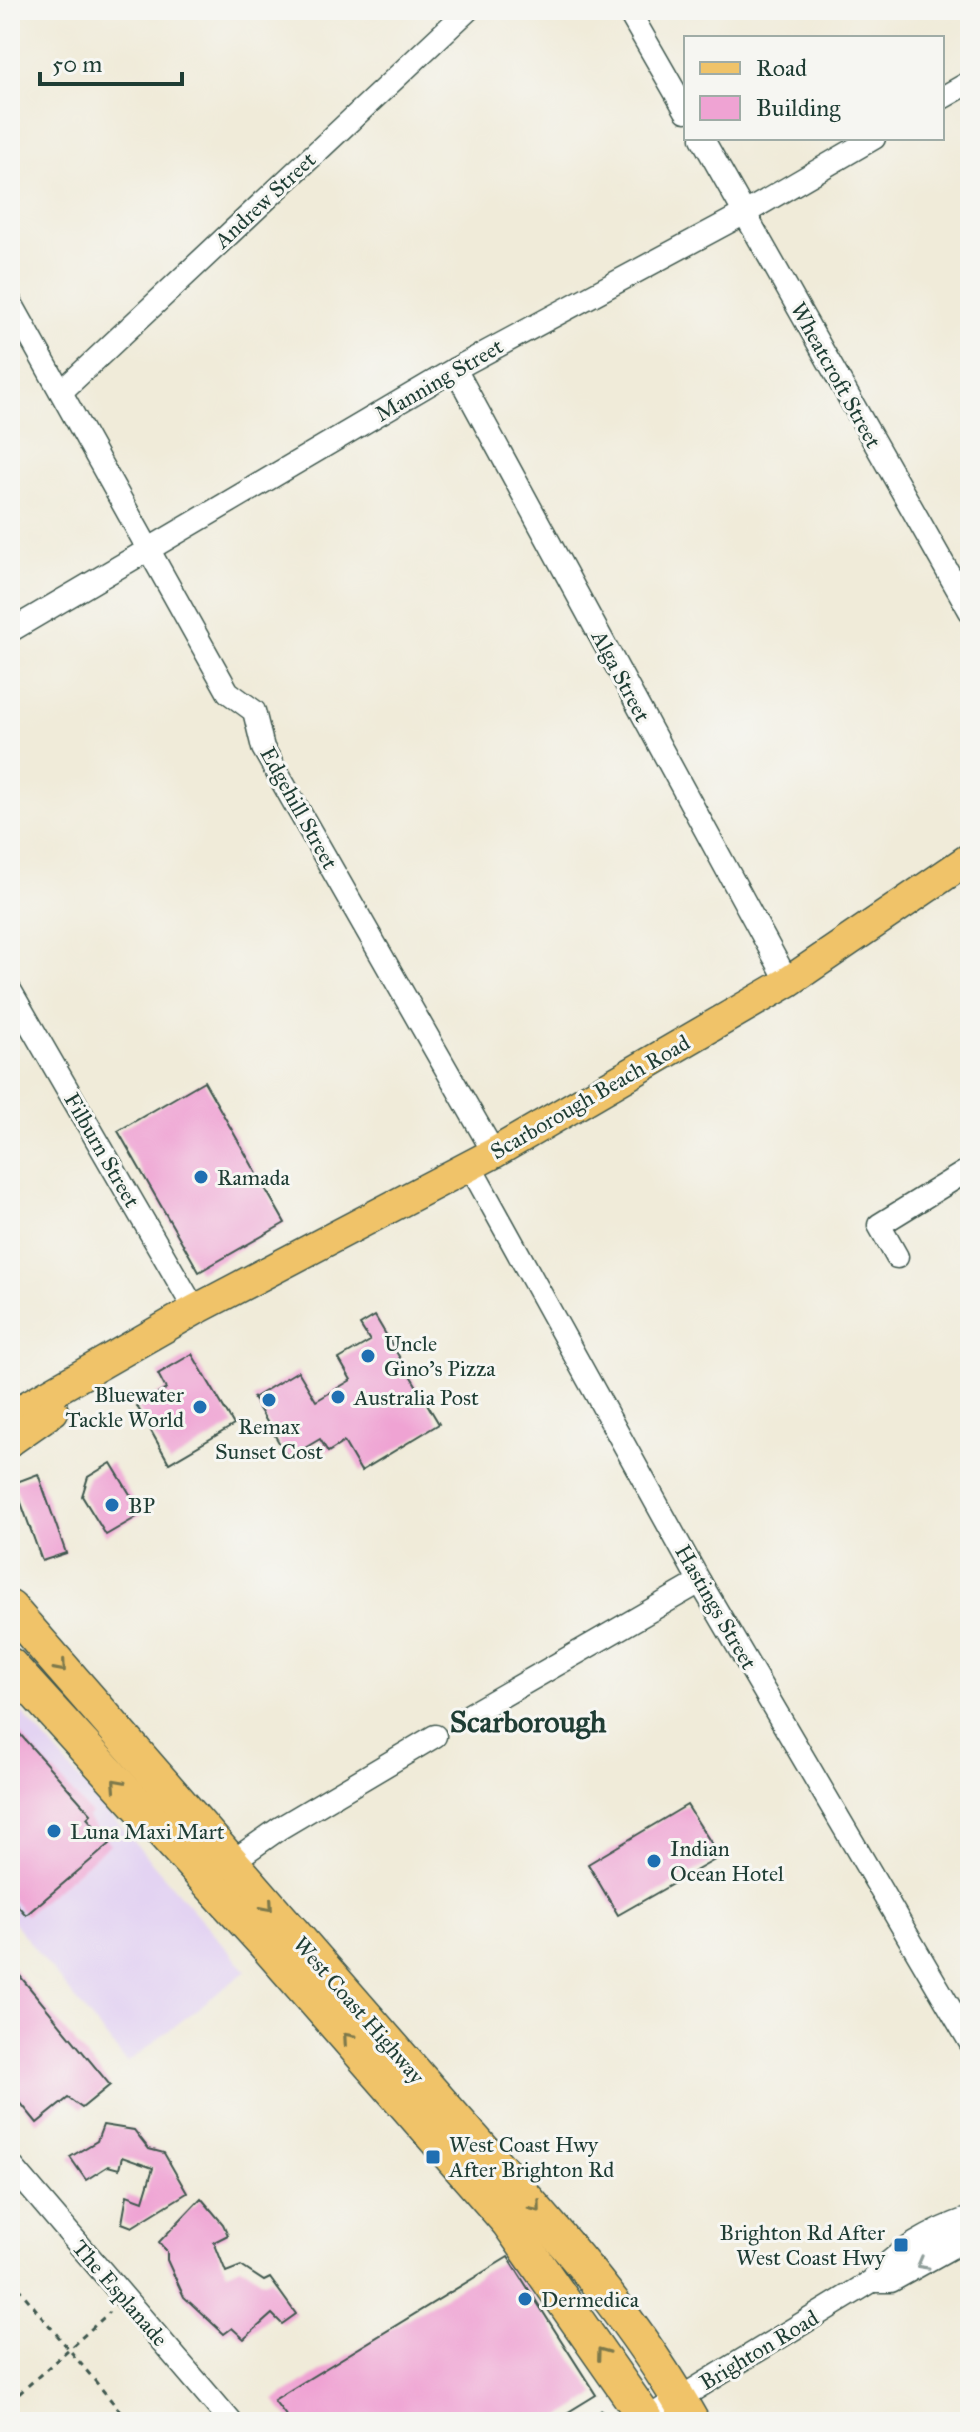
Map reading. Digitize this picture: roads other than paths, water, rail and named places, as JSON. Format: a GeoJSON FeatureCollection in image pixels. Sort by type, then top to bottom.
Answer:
{"type":"FeatureCollection","features":[{"type":"Feature","properties":{"kind":"highway","name":"West Coast Highway"},"geometry":{"type":"LineString","coordinates":[[10,1608],[230,1863],[526,2194],[632,2327],[686,2410]]}},
{"type":"Feature","properties":{"kind":"highway","name":"West Coast Highway"},"geometry":{"type":"LineString","coordinates":[[10,1665],[265,1944],[508,2222],[640,2421]]}},
{"type":"Feature","properties":{"kind":"main road","name":"Scarborough Beach Road"},"geometry":{"type":"LineString","coordinates":[[10,1416],[195,1310],[482,1160],[788,982],[970,858]]}},
{"type":"Feature","properties":{"kind":"main road","name":"Scarborough Beach Road"},"geometry":{"type":"LineString","coordinates":[[10,1441],[195,1310]]}},
{"type":"Feature","properties":{"kind":"street","name":"Andrew Street"},"geometry":{"type":"LineString","coordinates":[[62,391],[468,10]]}},
{"type":"Feature","properties":{"kind":"street"},"geometry":{"type":"LineString","coordinates":[[628,10],[684,108]]}},
{"type":"Feature","properties":{"kind":"street"},"geometry":{"type":"LineString","coordinates":[[944,97],[970,82]]}},
{"type":"Feature","properties":{"kind":"street","name":"Wheatcroft Street"},"geometry":{"type":"LineString","coordinates":[[703,140],[970,611]]}},
{"type":"Feature","properties":{"kind":"street","name":"Manning Street"},"geometry":{"type":"LineString","coordinates":[[10,631],[151,551],[455,369],[745,213],[871,140]]}},
{"type":"Feature","properties":{"kind":"street","name":"Edgehill Street"},"geometry":{"type":"LineString","coordinates":[[10,301],[228,692],[254,711],[263,748],[482,1160]]}},
{"type":"Feature","properties":{"kind":"street","name":"Alga Street"},"geometry":{"type":"LineString","coordinates":[[455,369],[788,982]]}},
{"type":"Feature","properties":{"kind":"street","name":"Filburn Street"},"geometry":{"type":"LineString","coordinates":[[10,990],[195,1310]]}},
{"type":"Feature","properties":{"kind":"street","name":"Hastings Street"},"geometry":{"type":"LineString","coordinates":[[482,1160],[700,1582],[970,2042]]}},
{"type":"Feature","properties":{"kind":"street"},"geometry":{"type":"LineString","coordinates":[[897,1257],[879,1225],[970,1169]]}},
{"type":"Feature","properties":{"kind":"street"},"geometry":{"type":"LineString","coordinates":[[464,1718],[700,1582]]}},
{"type":"Feature","properties":{"kind":"street"},"geometry":{"type":"LineString","coordinates":[[230,1863],[280,1828],[435,1736]]}},
{"type":"Feature","properties":{"kind":"street","name":"The Esplanade"},"geometry":{"type":"LineString","coordinates":[[10,2164],[231,2422]]}},
{"type":"Feature","properties":{"kind":"street","name":"Brighton Road"},"geometry":{"type":"LineString","coordinates":[[640,2421],[686,2410],[872,2281],[882,2266],[942,2230],[970,2218]]}},
{"type":"Feature","properties":{"kind":"street","name":"Brighton Road"},"geometry":{"type":"LineString","coordinates":[[872,2281],[891,2281],[970,2237]]}},
{"type":"Feature","properties":{"kind":"place","name":"Ramada"},"geometry":{"type":"Point","coordinates":[201,1177]}},
{"type":"Feature","properties":{"kind":"place","name":"Uncle Gino's Pizza"},"geometry":{"type":"Point","coordinates":[368,1356]}},
{"type":"Feature","properties":{"kind":"place","name":"Australia Post"},"geometry":{"type":"Point","coordinates":[338,1397]}},
{"type":"Feature","properties":{"kind":"place","name":"Remax Sunset Cost"},"geometry":{"type":"Point","coordinates":[269,1400]}},
{"type":"Feature","properties":{"kind":"place","name":"Bluewater Tackle World"},"geometry":{"type":"Point","coordinates":[200,1407]}},
{"type":"Feature","properties":{"kind":"place","name":"BP"},"geometry":{"type":"Point","coordinates":[112,1505]}},
{"type":"Feature","properties":{"kind":"place","name":"Luna Maxi Mart"},"geometry":{"type":"Point","coordinates":[54,1831]}},
{"type":"Feature","properties":{"kind":"place","name":"Indian Ocean Hotel"},"geometry":{"type":"Point","coordinates":[654,1861]}},
{"type":"Feature","properties":{"kind":"place","name":"West Coast Hwy After Brighton Rd"},"geometry":{"type":"Point","coordinates":[433,2157]}},
{"type":"Feature","properties":{"kind":"place","name":"Brighton Rd After West Coast Hwy"},"geometry":{"type":"Point","coordinates":[901,2245]}},
{"type":"Feature","properties":{"kind":"place","name":"Dermedica"},"geometry":{"type":"Point","coordinates":[525,2299]}},
{"type":"Feature","properties":{"kind":"district","name":"Scarborough"},"geometry":{"type":"Point","coordinates":[528,1722]}}]}
